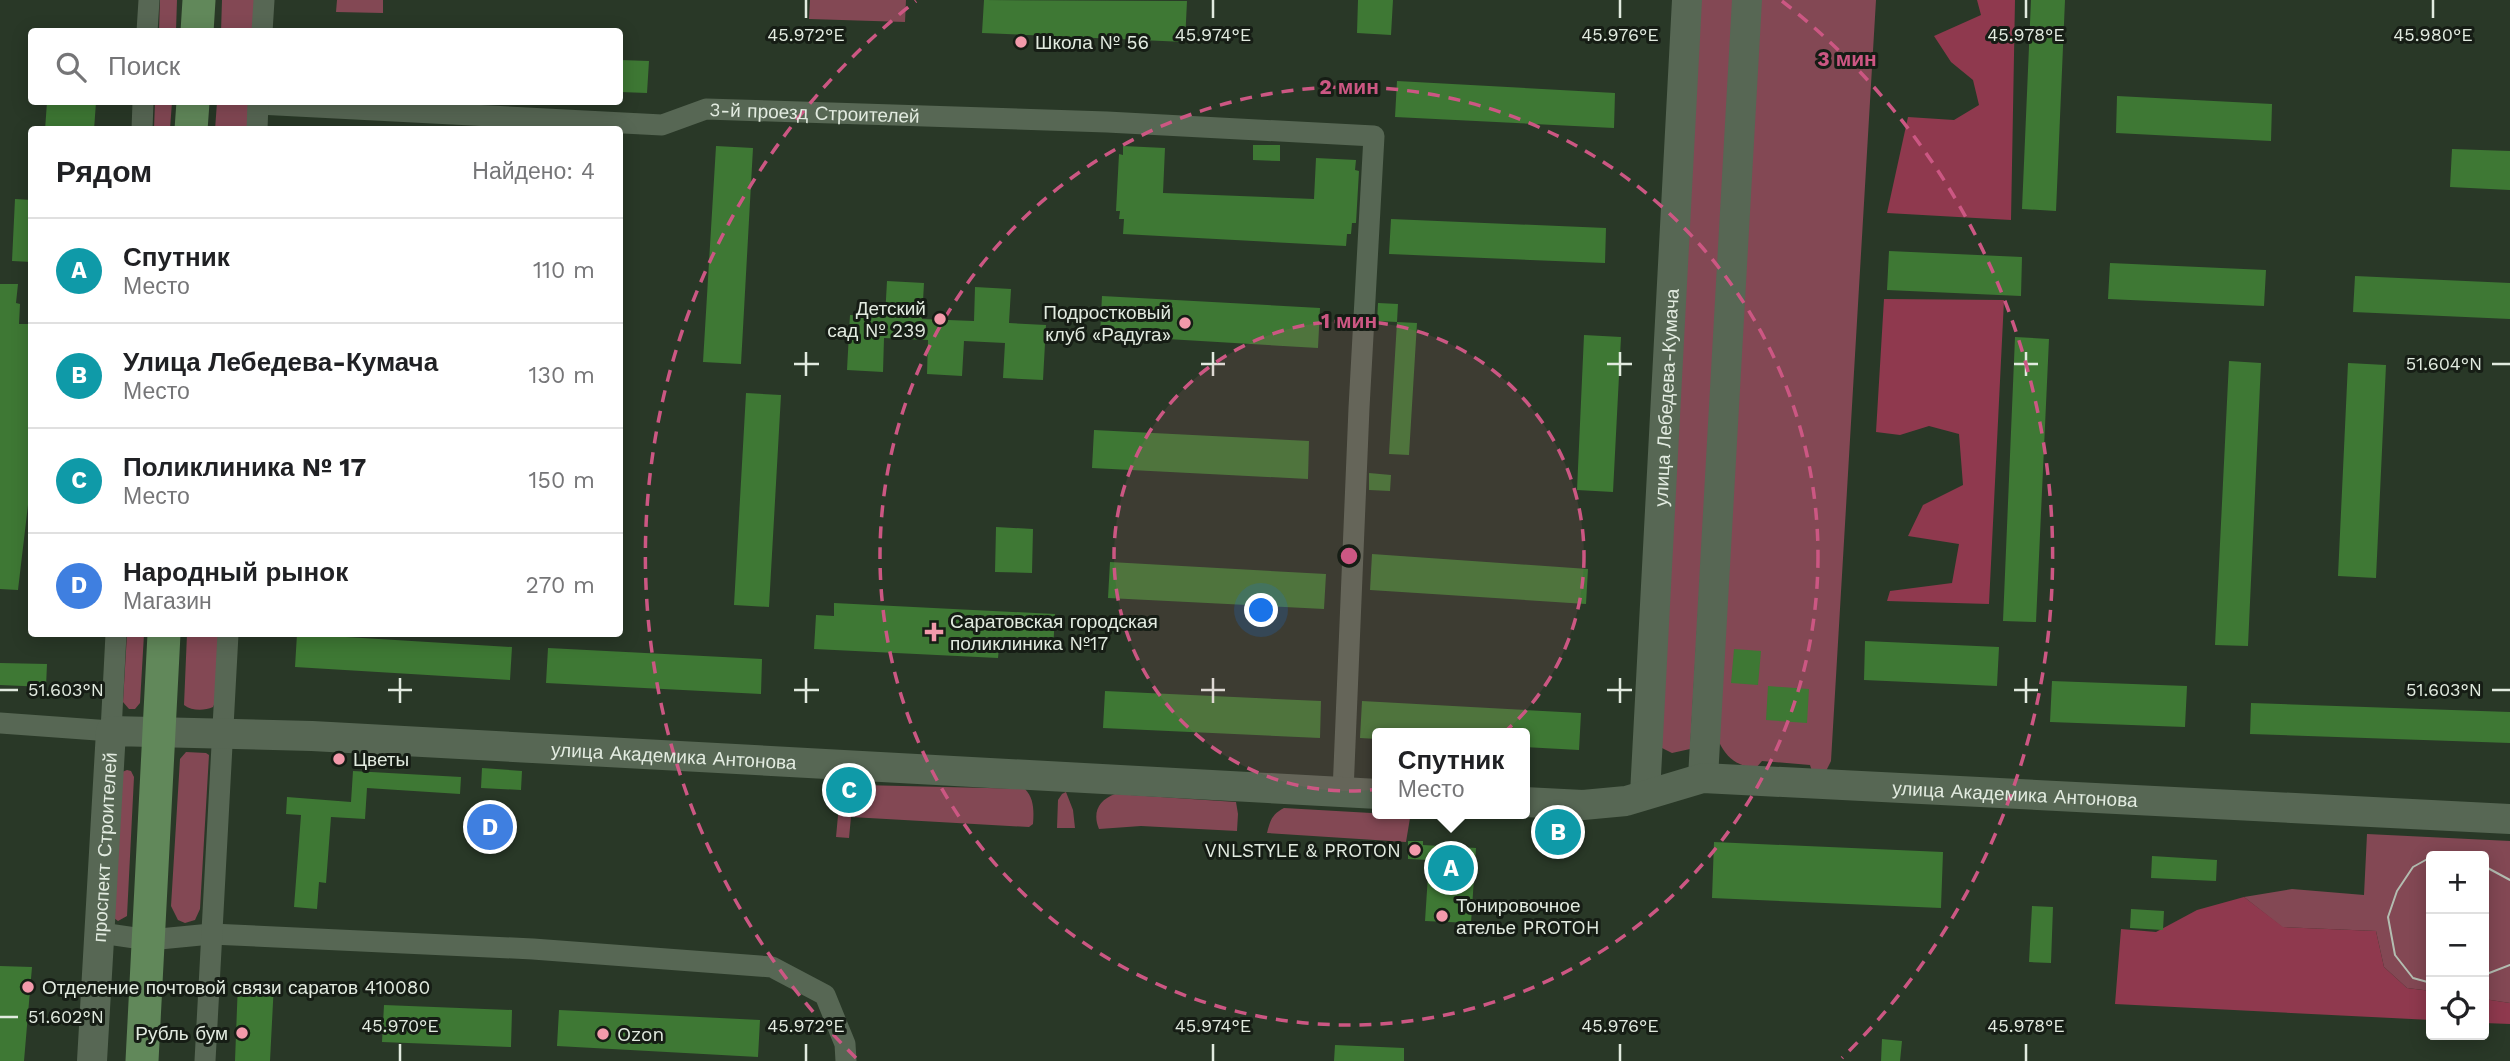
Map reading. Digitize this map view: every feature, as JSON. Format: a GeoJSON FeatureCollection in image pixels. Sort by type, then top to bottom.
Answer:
{"type":"FeatureCollection","features":[{"type":"Feature","properties":{"kind":"main road"},"geometry":{"type":"LineString","coordinates":[[197,28],[198,0]]}},
{"type":"Feature","properties":{"kind":"main road","name":"улица Лебедева-Кумача"},"geometry":{"type":"LineString","coordinates":[[1645,794],[1687,0]]}},
{"type":"Feature","properties":{"kind":"main road"},"geometry":{"type":"LineString","coordinates":[[1703,778],[1747,0]]}},
{"type":"Feature","properties":{"kind":"main road"},"geometry":{"type":"LineString","coordinates":[[191,126],[193,105]]}},
{"type":"Feature","properties":{"kind":"main road"},"geometry":{"type":"LineString","coordinates":[[142,1061],[164,637]]}},
{"type":"Feature","properties":{"kind":"main road","name":"улица Академика Антонова"},"geometry":{"type":"LineString","coordinates":[[111,730],[340,738],[1372,794]]}},
{"type":"Feature","properties":{"kind":"main road","name":"проспект Строителей"},"geometry":{"type":"LineString","coordinates":[[92,1061],[111,730]]}},
{"type":"Feature","properties":{"kind":"main road","name":"улица Академика Антонова"},"geometry":{"type":"LineString","coordinates":[[1530,802],[1583,805],[1626,801],[1703,778],[2510,819]]}},
{"type":"Feature","properties":{"kind":"street"},"geometry":{"type":"LineString","coordinates":[[147,28],[149,0]]}},
{"type":"Feature","properties":{"kind":"street"},"geometry":{"type":"LineString","coordinates":[[262,28],[264,0]]}},
{"type":"Feature","properties":{"kind":"street"},"geometry":{"type":"LineString","coordinates":[[142,126],[143,105]]}},
{"type":"Feature","properties":{"kind":"street"},"geometry":{"type":"LineString","coordinates":[[257,126],[258,105]]}},
{"type":"Feature","properties":{"kind":"street","name":"3-й проезд Строителей"},"geometry":{"type":"LineString","coordinates":[[295,105],[662,125],[706,109],[1107,122],[1374,136],[1359,408],[1343,792]]}},
{"type":"Feature","properties":{"kind":"street","name":"проспект Строителей"},"geometry":{"type":"LineString","coordinates":[[111,730],[116,637]]}},
{"type":"Feature","properties":{"kind":"street"},"geometry":{"type":"LineString","coordinates":[[205,1061],[228,637]]}},
{"type":"Feature","properties":{"kind":"street"},"geometry":{"type":"LineString","coordinates":[[0,723],[111,730]]}},
{"type":"Feature","properties":{"kind":"street"},"geometry":{"type":"LineString","coordinates":[[101,933],[149,940],[211,934],[533,949],[772,967],[825,995],[845,1044],[846,1061]]}},
{"type":"Feature","properties":{"kind":"shaded area"},"geometry":{"type":"Polygon","coordinates":[[[160,0],[177,0],[176,28],[159,28],[160,0]]]}},
{"type":"Feature","properties":{"kind":"shaded area"},"geometry":{"type":"Polygon","coordinates":[[[222,0],[257,0],[255,28],[221,28],[222,0]]]}},
{"type":"Feature","properties":{"kind":"shaded area"},"geometry":{"type":"Polygon","coordinates":[[[337,0],[383,0],[383,13],[336,12],[337,0]]]}},
{"type":"Feature","properties":{"kind":"shaded area"},"geometry":{"type":"Polygon","coordinates":[[[810,0],[906,0],[905,22],[809,19],[810,0]]]}},
{"type":"Feature","properties":{"kind":"shaded area"},"geometry":{"type":"Polygon","coordinates":[[[1695,0],[1734,0],[1690,749],[1672,753],[1660,747],[1695,0]]]}},
{"type":"Feature","properties":{"kind":"shaded area"},"geometry":{"type":"Polygon","coordinates":[[[1756,0],[1876,0],[1831,761],[1826,771],[1812,771],[1810,765],[1762,761],[1756,768],[1744,765],[1729,757],[1719,742],[1756,0]]]}},
{"type":"Feature","properties":{"kind":"shaded area"},"geometry":{"type":"Polygon","coordinates":[[[1977,0],[2015,0],[2011,220],[1887,213],[1908,117],[1954,120],[1979,105],[1973,80],[1951,62],[1934,36],[1981,15],[1977,0]]]}},
{"type":"Feature","properties":{"kind":"shaded area"},"geometry":{"type":"Polygon","coordinates":[[[155,105],[172,105],[170,126],[154,126],[155,105]]]}},
{"type":"Feature","properties":{"kind":"shaded area"},"geometry":{"type":"Polygon","coordinates":[[[217,105],[252,105],[250,126],[215,126],[217,105]]]}},
{"type":"Feature","properties":{"kind":"shaded area"},"geometry":{"type":"Polygon","coordinates":[[[1884,299],[2004,300],[1989,604],[1887,601],[1890,591],[1952,583],[1959,544],[1908,536],[1923,505],[1963,485],[1959,434],[1929,426],[1900,435],[1876,432],[1884,299]]]}},
{"type":"Feature","properties":{"kind":"shaded area"},"geometry":{"type":"Polygon","coordinates":[[[127,637],[144,637],[140,703],[135,709],[129,709],[123,702],[127,637]]]}},
{"type":"Feature","properties":{"kind":"shaded area"},"geometry":{"type":"Polygon","coordinates":[[[187,637],[220,637],[216,700],[213,707],[202,710],[184,705],[187,637]]]}},
{"type":"Feature","properties":{"kind":"shaded area"},"geometry":{"type":"Polygon","coordinates":[[[186,752],[209,755],[200,909],[195,920],[185,923],[178,920],[171,906],[180,759],[186,752]]]}},
{"type":"Feature","properties":{"kind":"shaded area"},"geometry":{"type":"Polygon","coordinates":[[[131,771],[134,777],[127,916],[118,921],[114,918],[122,772],[131,771]]]}},
{"type":"Feature","properties":{"kind":"shaded area"},"geometry":{"type":"Polygon","coordinates":[[[861,785],[1025,789],[1032,801],[1033,824],[1029,827],[851,817],[849,838],[836,837],[840,794],[860,795],[861,785]]]}},
{"type":"Feature","properties":{"kind":"shaded area"},"geometry":{"type":"Polygon","coordinates":[[[1066,792],[1073,810],[1075,828],[1057,828],[1058,800],[1066,792]]]}},
{"type":"Feature","properties":{"kind":"shaded area"},"geometry":{"type":"Polygon","coordinates":[[[1115,794],[1236,802],[1237,831],[1141,826],[1099,829],[1096,817],[1098,807],[1115,794]]]}},
{"type":"Feature","properties":{"kind":"shaded area"},"geometry":{"type":"Polygon","coordinates":[[[1284,808],[1372,813],[1372,819],[1410,819],[1406,842],[1267,833],[1272,818],[1284,808]]]}},
{"type":"Feature","properties":{"kind":"shaded area"},"geometry":{"type":"Polygon","coordinates":[[[2367,834],[2510,841],[2510,1003],[2489,1000],[2489,851],[2426,851],[2426,990],[2407,988],[2384,967],[2376,931],[2282,927],[2244,897],[2292,889],[2364,895],[2367,834]]]}},
{"type":"Feature","properties":{"kind":"shaded area"},"geometry":{"type":"Polygon","coordinates":[[[2244,897],[2283,927],[2376,931],[2384,967],[2407,988],[2426,990],[2426,1020],[2115,1004],[2121,929],[2156,932],[2197,910],[2244,897]]]}},
{"type":"Feature","properties":{"kind":"shaded area"},"geometry":{"type":"Polygon","coordinates":[[[2489,1000],[2510,1003],[2510,1024],[2489,1023],[2489,1000]]]}},
{"type":"Feature","properties":{"kind":"building"},"geometry":{"type":"Polygon","coordinates":[[[984,0],[1187,1],[1185,42],[982,33],[984,0]]]}},
{"type":"Feature","properties":{"kind":"building"},"geometry":{"type":"Polygon","coordinates":[[[1358,0],[1393,0],[1391,35],[1357,33],[1358,0]]]}},
{"type":"Feature","properties":{"kind":"building"},"geometry":{"type":"Polygon","coordinates":[[[2031,0],[2065,0],[2056,211],[2022,209],[2031,0]]]}},
{"type":"Feature","properties":{"kind":"building"},"geometry":{"type":"Polygon","coordinates":[[[623,60],[649,61],[647,93],[623,92],[623,60]]]}},
{"type":"Feature","properties":{"kind":"building"},"geometry":{"type":"Polygon","coordinates":[[[1397,81],[1615,93],[1614,128],[1395,117],[1397,81]]]}},
{"type":"Feature","properties":{"kind":"building"},"geometry":{"type":"Polygon","coordinates":[[[2117,96],[2272,104],[2271,141],[2116,133],[2117,96]]]}},
{"type":"Feature","properties":{"kind":"building"},"geometry":{"type":"Polygon","coordinates":[[[47,105],[96,105],[94,126],[45,126],[47,105]]]}},
{"type":"Feature","properties":{"kind":"building"},"geometry":{"type":"Polygon","coordinates":[[[1253,145],[1280,145],[1280,161],[1253,160],[1253,145]]]}},
{"type":"Feature","properties":{"kind":"building"},"geometry":{"type":"Polygon","coordinates":[[[716,146],[753,148],[741,364],[703,362],[716,146]]]}},
{"type":"Feature","properties":{"kind":"building"},"geometry":{"type":"Polygon","coordinates":[[[1123,146],[1165,148],[1163,193],[1314,199],[1316,158],[1356,160],[1355,170],[1359,171],[1356,223],[1352,223],[1351,234],[1347,234],[1346,246],[1123,234],[1124,219],[1119,219],[1120,211],[1116,211],[1119,154],[1123,155],[1123,146]]]}},
{"type":"Feature","properties":{"kind":"building"},"geometry":{"type":"Polygon","coordinates":[[[2452,149],[2510,151],[2510,190],[2450,187],[2452,149]]]}},
{"type":"Feature","properties":{"kind":"building"},"geometry":{"type":"Polygon","coordinates":[[[15,199],[28,200],[28,262],[12,261],[15,199]]]}},
{"type":"Feature","properties":{"kind":"building"},"geometry":{"type":"Polygon","coordinates":[[[1391,219],[1606,228],[1605,263],[1389,254],[1391,219]]]}},
{"type":"Feature","properties":{"kind":"building"},"geometry":{"type":"Polygon","coordinates":[[[1889,251],[2022,257],[2021,296],[1887,290],[1889,251]]]}},
{"type":"Feature","properties":{"kind":"building"},"geometry":{"type":"Polygon","coordinates":[[[2110,263],[2266,270],[2264,306],[2108,299],[2110,263]]]}},
{"type":"Feature","properties":{"kind":"building"},"geometry":{"type":"Polygon","coordinates":[[[2355,276],[2510,283],[2510,319],[2353,312],[2355,276]]]}},
{"type":"Feature","properties":{"kind":"building"},"geometry":{"type":"Polygon","coordinates":[[[887,281],[924,283],[922,319],[974,321],[975,287],[1011,289],[1009,323],[1046,325],[1043,380],[1003,378],[1005,343],[964,341],[962,376],[927,374],[928,340],[884,338],[883,372],[847,370],[850,315],[885,317],[887,281]]]}},
{"type":"Feature","properties":{"kind":"building"},"geometry":{"type":"Polygon","coordinates":[[[0,284],[18,284],[16,303],[20,304],[19,324],[28,324],[28,505],[18,590],[0,589],[0,284]]]}},
{"type":"Feature","properties":{"kind":"building"},"geometry":{"type":"Polygon","coordinates":[[[1102,296],[1320,308],[1318,348],[1100,335],[1102,296]]]}},
{"type":"Feature","properties":{"kind":"building"},"geometry":{"type":"Polygon","coordinates":[[[1378,303],[1398,304],[1397,322],[1377,321],[1378,303]]]}},
{"type":"Feature","properties":{"kind":"building"},"geometry":{"type":"Polygon","coordinates":[[[1397,322],[1417,323],[1409,455],[1389,454],[1397,322]]]}},
{"type":"Feature","properties":{"kind":"building"},"geometry":{"type":"Polygon","coordinates":[[[1584,335],[1621,337],[1613,492],[1577,490],[1584,335]]]}},
{"type":"Feature","properties":{"kind":"building"},"geometry":{"type":"Polygon","coordinates":[[[2015,337],[2049,339],[2036,622],[2003,621],[2015,337]]]}},
{"type":"Feature","properties":{"kind":"building"},"geometry":{"type":"Polygon","coordinates":[[[2229,361],[2261,363],[2248,646],[2215,645],[2229,361]]]}},
{"type":"Feature","properties":{"kind":"building"},"geometry":{"type":"Polygon","coordinates":[[[2348,363],[2386,365],[2376,578],[2338,576],[2348,363]]]}},
{"type":"Feature","properties":{"kind":"building"},"geometry":{"type":"Polygon","coordinates":[[[746,393],[781,395],[769,607],[734,605],[746,393]]]}},
{"type":"Feature","properties":{"kind":"building"},"geometry":{"type":"Polygon","coordinates":[[[1094,430],[1309,441],[1308,479],[1092,468],[1094,430]]]}},
{"type":"Feature","properties":{"kind":"building"},"geometry":{"type":"Polygon","coordinates":[[[1369,473],[1391,475],[1390,491],[1369,490],[1369,473]]]}},
{"type":"Feature","properties":{"kind":"building"},"geometry":{"type":"Polygon","coordinates":[[[996,527],[1033,529],[1032,573],[995,572],[996,527]]]}},
{"type":"Feature","properties":{"kind":"building"},"geometry":{"type":"Polygon","coordinates":[[[1372,554],[1588,569],[1586,604],[1370,590],[1372,554]]]}},
{"type":"Feature","properties":{"kind":"building"},"geometry":{"type":"Polygon","coordinates":[[[1110,562],[1326,574],[1324,609],[1108,598],[1110,562]]]}},
{"type":"Feature","properties":{"kind":"building"},"geometry":{"type":"Polygon","coordinates":[[[834,603],[1055,614],[1053,651],[999,648],[998,658],[814,649],[816,615],[834,616],[834,603]]]}},
{"type":"Feature","properties":{"kind":"building"},"geometry":{"type":"Polygon","coordinates":[[[297,637],[347,637],[512,647],[510,680],[295,667],[297,637]]]}},
{"type":"Feature","properties":{"kind":"building"},"geometry":{"type":"Polygon","coordinates":[[[1865,641],[1999,647],[1997,686],[1864,680],[1865,641]]]}},
{"type":"Feature","properties":{"kind":"building"},"geometry":{"type":"Polygon","coordinates":[[[548,648],[762,659],[761,694],[546,683],[548,648]]]}},
{"type":"Feature","properties":{"kind":"building"},"geometry":{"type":"Polygon","coordinates":[[[1734,649],[1761,651],[1758,685],[1731,683],[1734,649]]]}},
{"type":"Feature","properties":{"kind":"building"},"geometry":{"type":"Polygon","coordinates":[[[0,663],[47,664],[46,687],[0,685],[0,663]]]}},
{"type":"Feature","properties":{"kind":"building"},"geometry":{"type":"Polygon","coordinates":[[[2052,681],[2187,686],[2185,727],[2050,722],[2052,681]]]}},
{"type":"Feature","properties":{"kind":"building"},"geometry":{"type":"Polygon","coordinates":[[[1768,686],[1809,689],[1807,723],[1766,720],[1768,686]]]}},
{"type":"Feature","properties":{"kind":"building"},"geometry":{"type":"Polygon","coordinates":[[[1105,691],[1321,701],[1320,738],[1103,728],[1105,691]]]}},
{"type":"Feature","properties":{"kind":"building"},"geometry":{"type":"Polygon","coordinates":[[[1362,701],[1581,713],[1579,750],[1530,747],[1530,728],[1372,728],[1372,739],[1360,738],[1362,701]]]}},
{"type":"Feature","properties":{"kind":"building"},"geometry":{"type":"Polygon","coordinates":[[[2251,703],[2510,712],[2510,743],[2250,734],[2251,703]]]}},
{"type":"Feature","properties":{"kind":"building"},"geometry":{"type":"Polygon","coordinates":[[[482,768],[522,771],[521,790],[481,788],[482,768]]]}},
{"type":"Feature","properties":{"kind":"building"},"geometry":{"type":"Polygon","coordinates":[[[353,771],[461,777],[460,794],[367,788],[365,819],[331,817],[326,883],[319,882],[317,909],[294,907],[301,815],[286,814],[287,797],[351,802],[353,771]]]}},
{"type":"Feature","properties":{"kind":"building"},"geometry":{"type":"Polygon","coordinates":[[[1408,841],[1423,841],[1423,845],[1476,848],[1471,923],[1425,921],[1429,860],[1408,859],[1408,841]]]}},
{"type":"Feature","properties":{"kind":"building"},"geometry":{"type":"Polygon","coordinates":[[[1714,842],[1943,852],[1941,908],[1712,898],[1714,842]]]}},
{"type":"Feature","properties":{"kind":"building"},"geometry":{"type":"Polygon","coordinates":[[[2152,856],[2217,860],[2216,881],[2151,878],[2152,856]]]}},
{"type":"Feature","properties":{"kind":"building"},"geometry":{"type":"Polygon","coordinates":[[[2032,906],[2053,907],[2051,963],[2029,962],[2032,906]]]}},
{"type":"Feature","properties":{"kind":"building"},"geometry":{"type":"Polygon","coordinates":[[[2131,909],[2164,911],[2163,930],[2130,928],[2131,909]]]}},
{"type":"Feature","properties":{"kind":"building"},"geometry":{"type":"Polygon","coordinates":[[[0,966],[32,967],[24,1061],[0,1061],[0,966]]]}},
{"type":"Feature","properties":{"kind":"building"},"geometry":{"type":"Polygon","coordinates":[[[238,982],[274,983],[270,1061],[235,1061],[238,982]]]}},
{"type":"Feature","properties":{"kind":"building"},"geometry":{"type":"Polygon","coordinates":[[[384,1005],[512,1010],[511,1047],[382,1042],[384,1005]]]}},
{"type":"Feature","properties":{"kind":"building"},"geometry":{"type":"Polygon","coordinates":[[[559,1010],[760,1020],[758,1057],[557,1046],[559,1010]]]}},
{"type":"Feature","properties":{"kind":"building"},"geometry":{"type":"Polygon","coordinates":[[[1882,1039],[1902,1041],[1900,1061],[1881,1061],[1882,1039]]]}},
{"type":"Feature","properties":{"kind":"building"},"geometry":{"type":"Polygon","coordinates":[[[1335,1045],[1404,1048],[1404,1061],[1334,1061],[1335,1045]]]}},
{"type":"Feature","properties":{"kind":"tram line"},"geometry":{"type":"LineString","coordinates":[[2426,860],[2413,867],[2397,891],[2388,917],[2395,955],[2413,978],[2426,982]]}},
{"type":"Feature","properties":{"kind":"tram line"},"geometry":{"type":"LineString","coordinates":[[2489,869],[2510,880]]}},
{"type":"Feature","properties":{"kind":"tram line"},"geometry":{"type":"LineString","coordinates":[[2489,973],[2510,965]]}},
{"type":"Feature","properties":{"kind":"place","name":"Школа № 56"},"geometry":{"type":"Point","coordinates":[1021,42]}},
{"type":"Feature","properties":{"kind":"place","name":"Детский сад № 239"},"geometry":{"type":"Point","coordinates":[940,319]}},
{"type":"Feature","properties":{"kind":"place","name":"Подростковый клуб «Радуга»"},"geometry":{"type":"Point","coordinates":[1185,323]}},
{"type":"Feature","properties":{"kind":"place","name":"Саратовская городская поликлиника №17"},"geometry":{"type":"Point","coordinates":[934,632]}},
{"type":"Feature","properties":{"kind":"place","name":"Цветы"},"geometry":{"type":"Point","coordinates":[339,759]}},
{"type":"Feature","properties":{"kind":"place","name":"Поликлиника № 17"},"geometry":{"type":"Point","coordinates":[849,790]}},
{"type":"Feature","properties":{"kind":"place","name":"Народный рынок"},"geometry":{"type":"Point","coordinates":[490,827]}},
{"type":"Feature","properties":{"kind":"place","name":"Улица Лебедева-Кумача"},"geometry":{"type":"Point","coordinates":[1558,832]}},
{"type":"Feature","properties":{"kind":"place","name":"VNLSTYLE & PROTON"},"geometry":{"type":"Point","coordinates":[1415,850]}},
{"type":"Feature","properties":{"kind":"place","name":"Спутник"},"geometry":{"type":"Point","coordinates":[1451,868]}},
{"type":"Feature","properties":{"kind":"place","name":"Тонировочное ателье PROTOH"},"geometry":{"type":"Point","coordinates":[1442,916]}},
{"type":"Feature","properties":{"kind":"place","name":"Отделение почтовой связи саратов 410080"},"geometry":{"type":"Point","coordinates":[28,987]}},
{"type":"Feature","properties":{"kind":"place","name":"Рубль бум"},"geometry":{"type":"Point","coordinates":[242,1033]}},
{"type":"Feature","properties":{"kind":"place","name":"Ozon"},"geometry":{"type":"Point","coordinates":[603,1034]}}]}
